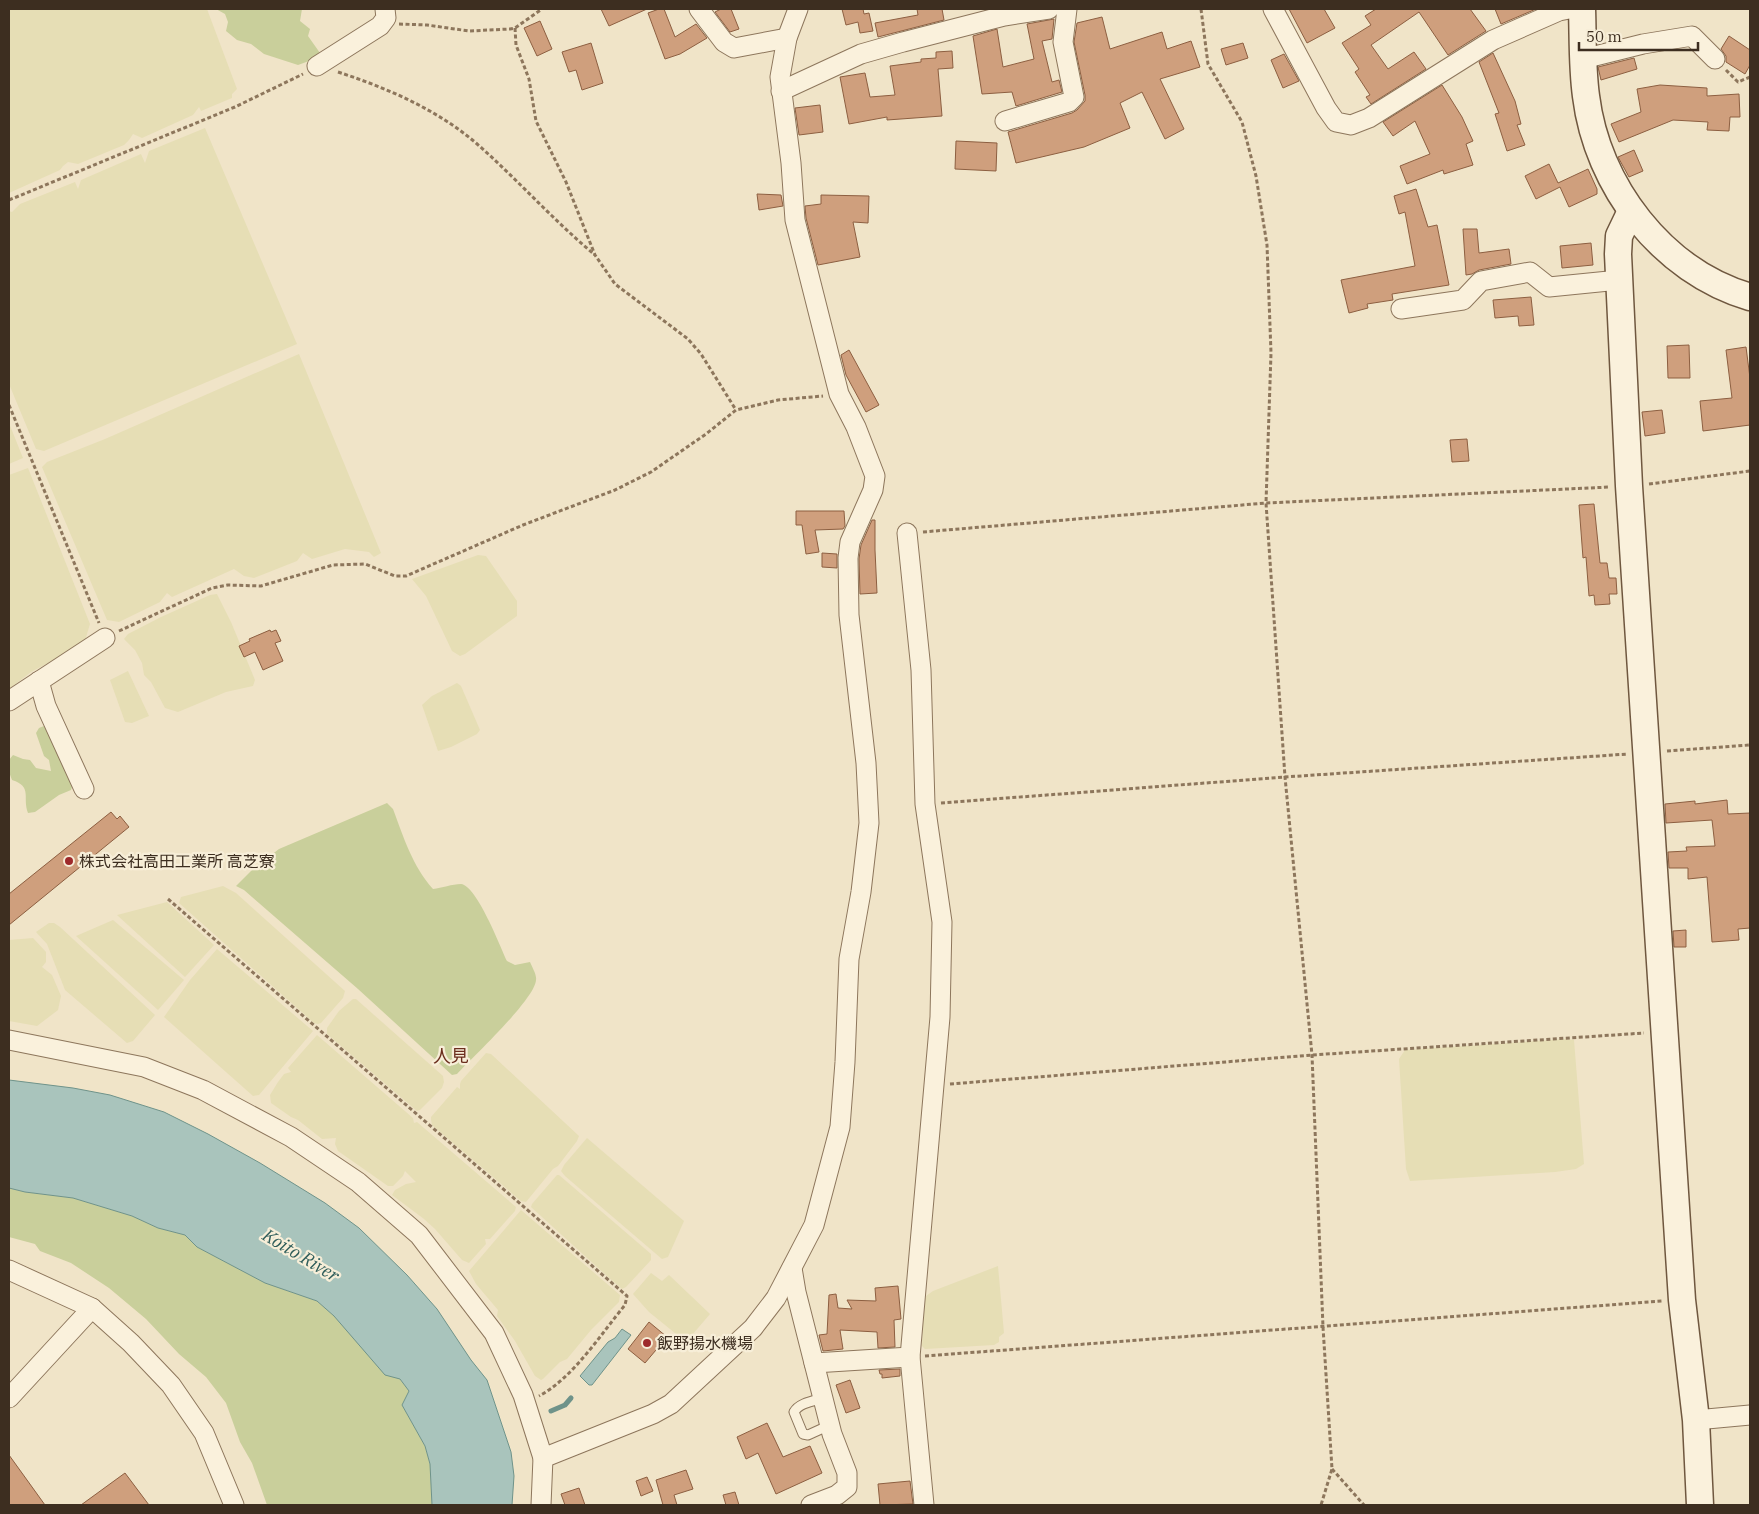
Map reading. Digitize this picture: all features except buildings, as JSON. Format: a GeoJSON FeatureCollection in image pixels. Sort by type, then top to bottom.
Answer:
{"type":"FeatureCollection","features":[{"type":"Feature","properties":{"kind":"street"},"geometry":{"type":"LineString","coordinates":[[699,9],[724,42],[734,48],[787,38]]}},
{"type":"Feature","properties":{"kind":"street"},"geometry":{"type":"LineString","coordinates":[[543,1458],[653,1414],[671,1404],[753,1328],[776,1298],[814,1224],[840,1127],[845,1062],[849,959],[861,892],[869,823],[866,764],[849,615],[848,558],[850,542],[873,490],[875,476],[856,427],[838,394],[795,220],[791,163],[780,77],[787,38],[798,9]]}},
{"type":"Feature","properties":{"kind":"street"},"geometry":{"type":"LineString","coordinates":[[781,91],[861,54],[1003,13],[1049,9]]}},
{"type":"Feature","properties":{"kind":"street"},"geometry":{"type":"LineString","coordinates":[[1005,121],[1069,102],[1074,97],[1063,42],[1067,9]]}},
{"type":"Feature","properties":{"kind":"street"},"geometry":{"type":"LineString","coordinates":[[1273,9],[1326,108],[1336,122],[1351,125],[1369,118],[1493,40],[1559,11],[1570,9]]}},
{"type":"Feature","properties":{"kind":"street"},"geometry":{"type":"LineString","coordinates":[[1582,9],[1586,97],[1595,140],[1610,178],[1631,211],[1655,239],[1681,262],[1712,282],[1750,297]]}},
{"type":"Feature","properties":{"kind":"street"},"geometry":{"type":"LineString","coordinates":[[317,66],[383,18]]}},
{"type":"Feature","properties":{"kind":"street"},"geometry":{"type":"LineString","coordinates":[[1583,58],[1643,44],[1692,36],[1715,59]]}},
{"type":"Feature","properties":{"kind":"street"},"geometry":{"type":"LineString","coordinates":[[1631,211],[1619,236],[1618,254],[1641,753],[1665,1031],[1682,1300],[1696,1420],[1700,1505]]}},
{"type":"Feature","properties":{"kind":"street"},"geometry":{"type":"LineString","coordinates":[[1401,308],[1463,300],[1481,281],[1530,272],[1549,287],[1619,280]]}},
{"type":"Feature","properties":{"kind":"street"},"geometry":{"type":"LineString","coordinates":[[908,533],[921,670],[925,804],[942,922],[940,1017],[935,1085],[910,1357],[924,1505]]}},
{"type":"Feature","properties":{"kind":"street"},"geometry":{"type":"LineString","coordinates":[[9,700],[105,638]]}},
{"type":"Feature","properties":{"kind":"street"},"geometry":{"type":"LineString","coordinates":[[38,680],[46,706],[84,789]]}},
{"type":"Feature","properties":{"kind":"street"},"geometry":{"type":"LineString","coordinates":[[9,1040],[144,1067],[203,1090],[291,1136],[358,1182],[419,1236],[494,1332],[513,1371],[543,1458],[541,1505]]}},
{"type":"Feature","properties":{"kind":"street"},"geometry":{"type":"LineString","coordinates":[[792,1268],[796,1292],[830,1425],[847,1473],[847,1487],[837,1495],[811,1505]]}},
{"type":"Feature","properties":{"kind":"street"},"geometry":{"type":"LineString","coordinates":[[9,1270],[92,1308],[131,1343],[171,1385],[204,1433],[234,1505]]}},
{"type":"Feature","properties":{"kind":"street"},"geometry":{"type":"LineString","coordinates":[[9,1398],[92,1308]]}},
{"type":"Feature","properties":{"kind":"street"},"geometry":{"type":"LineString","coordinates":[[814,1363],[910,1357]]}},
{"type":"Feature","properties":{"kind":"street"},"geometry":{"type":"LineString","coordinates":[[1696,1420],[1750,1415]]}},
{"type":"Feature","properties":{"kind":"lane"},"geometry":{"type":"LineString","coordinates":[[823,1398],[804,1404],[796,1408],[794,1412],[803,1434],[808,1435],[830,1425]]}},
{"type":"Feature","properties":{"kind":"path"},"geometry":{"type":"LineString","coordinates":[[383,18],[402,24],[469,30],[515,28],[542,9]]}},
{"type":"Feature","properties":{"kind":"path"},"geometry":{"type":"LineString","coordinates":[[1201,9],[1208,64],[1242,122],[1256,176],[1267,245],[1271,353],[1266,503],[1285,777],[1312,1055],[1323,1327],[1332,1468],[1321,1505]]}},
{"type":"Feature","properties":{"kind":"path"},"geometry":{"type":"LineString","coordinates":[[515,28],[516,45],[529,79],[536,121],[566,182],[595,255],[615,284],[688,339],[701,354],[736,410]]}},
{"type":"Feature","properties":{"kind":"path"},"geometry":{"type":"LineString","coordinates":[[1715,59],[1738,82],[1750,77]]}},
{"type":"Feature","properties":{"kind":"path"},"geometry":{"type":"LineString","coordinates":[[9,200],[235,107],[290,82],[317,66],[374,84],[398,94],[446,122],[475,142],[571,235],[595,255]]}},
{"type":"Feature","properties":{"kind":"path"},"geometry":{"type":"LineString","coordinates":[[9,405],[105,638],[212,588],[228,585],[262,586],[333,565],[346,564],[365,564],[395,576],[406,576],[523,525],[615,490],[651,472],[706,434],[736,410],[778,400],[838,394]]}},
{"type":"Feature","properties":{"kind":"path"},"geometry":{"type":"LineString","coordinates":[[908,533],[1266,503],[1629,486],[1750,471]]}},
{"type":"Feature","properties":{"kind":"path"},"geometry":{"type":"LineString","coordinates":[[925,804],[1750,745]]}},
{"type":"Feature","properties":{"kind":"path"},"geometry":{"type":"LineString","coordinates":[[168,899],[627,1296],[625,1305],[570,1373],[557,1386],[525,1402]]}},
{"type":"Feature","properties":{"kind":"path"},"geometry":{"type":"LineString","coordinates":[[935,1085],[1312,1055],[1665,1031]]}},
{"type":"Feature","properties":{"kind":"path"},"geometry":{"type":"LineString","coordinates":[[910,1357],[1682,1300]]}},
{"type":"Feature","properties":{"kind":"path"},"geometry":{"type":"LineString","coordinates":[[1332,1468],[1364,1505]]}},
{"type":"Feature","properties":{"kind":"shaded area"},"geometry":{"type":"Polygon","coordinates":[[[9,9],[207,9],[237,89],[232,94],[232,98],[201,111],[199,107],[193,115],[142,138],[133,134],[124,145],[78,164],[68,162],[60,170],[9,193],[9,9]]]}},
{"type":"Feature","properties":{"kind":"shaded area"},"geometry":{"type":"Polygon","coordinates":[[[205,128],[297,344],[44,451],[36,449],[9,384],[9,211],[12,212],[20,204],[75,182],[78,189],[81,180],[141,154],[145,163],[149,151],[205,128]]]}},
{"type":"Feature","properties":{"kind":"shaded area"},"geometry":{"type":"Polygon","coordinates":[[[299,354],[381,553],[374,557],[369,552],[345,549],[312,559],[303,553],[297,561],[254,578],[244,576],[234,569],[172,597],[167,593],[160,602],[119,622],[107,620],[42,467],[47,462],[105,439],[299,354]]]}},
{"type":"Feature","properties":{"kind":"shaded area"},"geometry":{"type":"Polygon","coordinates":[[[9,423],[23,458],[9,464],[9,423]]]}},
{"type":"Feature","properties":{"kind":"shaded area"},"geometry":{"type":"Polygon","coordinates":[[[28,468],[90,624],[84,644],[31,672],[9,689],[9,475],[28,468]]]}},
{"type":"Feature","properties":{"kind":"shaded area"},"geometry":{"type":"Polygon","coordinates":[[[478,555],[486,556],[517,601],[517,616],[460,656],[452,651],[426,596],[412,579],[478,555]]]}},
{"type":"Feature","properties":{"kind":"shaded area"},"geometry":{"type":"Polygon","coordinates":[[[217,594],[255,680],[253,686],[226,692],[178,712],[165,708],[151,682],[144,675],[142,663],[135,650],[124,639],[128,634],[161,617],[210,595],[217,594]]]}},
{"type":"Feature","properties":{"kind":"shaded area"},"geometry":{"type":"Polygon","coordinates":[[[128,671],[149,716],[132,723],[125,722],[110,680],[128,671]]]}},
{"type":"Feature","properties":{"kind":"shaded area"},"geometry":{"type":"Polygon","coordinates":[[[457,683],[461,686],[480,730],[477,734],[451,747],[438,751],[422,705],[432,696],[457,683]]]}},
{"type":"Feature","properties":{"kind":"shaded area"},"geometry":{"type":"Polygon","coordinates":[[[223,886],[236,893],[345,991],[343,998],[321,1023],[314,1023],[179,903],[181,897],[223,886]]]}},
{"type":"Feature","properties":{"kind":"shaded area"},"geometry":{"type":"Polygon","coordinates":[[[167,902],[214,945],[185,977],[117,915],[167,902]]]}},
{"type":"Feature","properties":{"kind":"shaded area"},"geometry":{"type":"Polygon","coordinates":[[[113,920],[184,980],[158,1010],[76,936],[113,920]]]}},
{"type":"Feature","properties":{"kind":"shaded area"},"geometry":{"type":"Polygon","coordinates":[[[49,923],[54,923],[60,927],[155,1015],[133,1041],[127,1043],[65,990],[47,944],[36,932],[49,923]]]}},
{"type":"Feature","properties":{"kind":"shaded area"},"geometry":{"type":"Polygon","coordinates":[[[33,938],[46,952],[46,962],[42,967],[52,975],[61,996],[58,1010],[37,1026],[9,1021],[9,940],[33,938]]]}},
{"type":"Feature","properties":{"kind":"shaded area"},"geometry":{"type":"Polygon","coordinates":[[[217,949],[313,1031],[259,1095],[253,1096],[164,1017],[190,980],[217,949]]]}},
{"type":"Feature","properties":{"kind":"shaded area"},"geometry":{"type":"Polygon","coordinates":[[[353,999],[356,999],[443,1076],[442,1088],[420,1110],[417,1111],[327,1034],[327,1028],[339,1011],[353,999]]]}},
{"type":"Feature","properties":{"kind":"shaded area"},"geometry":{"type":"Polygon","coordinates":[[[317,1035],[413,1118],[414,1123],[417,1122],[516,1207],[515,1211],[490,1239],[485,1239],[486,1244],[469,1263],[462,1260],[424,1219],[392,1195],[395,1190],[406,1184],[416,1182],[405,1171],[403,1176],[393,1186],[388,1186],[338,1151],[335,1144],[336,1138],[322,1139],[298,1120],[271,1103],[270,1095],[278,1082],[284,1074],[291,1072],[288,1068],[317,1035]]]}},
{"type":"Feature","properties":{"kind":"shaded area"},"geometry":{"type":"Polygon","coordinates":[[[1565,1039],[1574,1040],[1584,1164],[1576,1169],[1555,1172],[1410,1181],[1406,1169],[1399,1059],[1405,1050],[1565,1039]]]}},
{"type":"Feature","properties":{"kind":"shaded area"},"geometry":{"type":"Polygon","coordinates":[[[486,1053],[491,1054],[579,1136],[558,1166],[553,1169],[526,1202],[521,1201],[432,1125],[431,1117],[457,1087],[460,1089],[461,1081],[486,1053]]]}},
{"type":"Feature","properties":{"kind":"shaded area"},"geometry":{"type":"Polygon","coordinates":[[[587,1138],[684,1221],[668,1257],[662,1259],[561,1171],[587,1138]]]}},
{"type":"Feature","properties":{"kind":"shaded area"},"geometry":{"type":"Polygon","coordinates":[[[557,1175],[651,1254],[651,1260],[626,1287],[622,1289],[531,1207],[557,1175]]]}},
{"type":"Feature","properties":{"kind":"shaded area"},"geometry":{"type":"Polygon","coordinates":[[[521,1210],[620,1295],[619,1302],[591,1330],[567,1359],[560,1362],[541,1380],[535,1376],[515,1341],[497,1316],[498,1310],[476,1284],[469,1271],[521,1210]]]}},
{"type":"Feature","properties":{"kind":"shaded area"},"geometry":{"type":"Polygon","coordinates":[[[998,1266],[1004,1333],[999,1337],[999,1342],[994,1345],[925,1349],[922,1346],[926,1296],[933,1291],[998,1266]]]}},
{"type":"Feature","properties":{"kind":"shaded area"},"geometry":{"type":"Polygon","coordinates":[[[651,1273],[662,1281],[669,1275],[710,1314],[686,1342],[649,1312],[633,1294],[651,1273]]]}},
{"type":"Feature","properties":{"kind":"green space"},"geometry":{"type":"Polygon","coordinates":[[[216,9],[302,9],[300,21],[310,29],[308,36],[320,53],[309,61],[298,65],[264,54],[251,44],[237,40],[226,31],[228,22],[225,14],[216,9]]]}},
{"type":"Feature","properties":{"kind":"green space"},"geometry":{"type":"Polygon","coordinates":[[[44,726],[74,781],[71,790],[59,795],[35,812],[28,813],[25,789],[12,780],[9,772],[9,760],[13,755],[30,760],[36,768],[51,771],[49,760],[44,756],[36,733],[39,728],[44,726]]]}},
{"type":"Feature","properties":{"kind":"green space"},"geometry":{"type":"Polygon","coordinates":[[[387,803],[393,809],[414,861],[433,889],[461,884],[467,887],[481,905],[507,961],[515,965],[530,962],[536,976],[533,989],[515,1014],[457,1074],[452,1075],[358,989],[244,890],[236,886],[253,869],[279,849],[387,803]]]}},
{"type":"Feature","properties":{"kind":"green space"},"geometry":{"type":"Polygon","coordinates":[[[9,1188],[73,1198],[132,1216],[158,1228],[185,1235],[197,1247],[265,1283],[317,1301],[400,1379],[409,1391],[402,1405],[425,1446],[430,1464],[432,1505],[267,1505],[252,1463],[240,1442],[226,1403],[206,1377],[179,1354],[146,1319],[109,1288],[71,1263],[40,1251],[35,1244],[9,1237],[9,1188]]]}},
{"type":"Feature","properties":{"kind":"water","name":"Koito River"},"geometry":{"type":"Polygon","coordinates":[[[9,1080],[110,1095],[164,1112],[260,1163],[325,1203],[359,1228],[407,1275],[437,1309],[471,1360],[487,1380],[511,1452],[514,1476],[512,1505],[432,1505],[430,1464],[425,1446],[402,1405],[409,1391],[400,1379],[385,1375],[334,1316],[317,1301],[265,1283],[197,1247],[185,1235],[158,1228],[132,1216],[73,1198],[9,1188],[9,1080]]]}},
{"type":"Feature","properties":{"kind":"water"},"geometry":{"type":"Polygon","coordinates":[[[622,1329],[631,1335],[592,1385],[589,1385],[580,1376],[608,1342],[615,1338],[622,1329]]]}},
{"type":"Feature","properties":{"kind":"waterway"},"geometry":{"type":"LineString","coordinates":[[551,1411],[565,1405],[571,1398]]}},
{"type":"Feature","properties":{"kind":"place","name":"株式会社高田工業所 高芝寮"},"geometry":{"type":"Point","coordinates":[69,861]}},
{"type":"Feature","properties":{"kind":"place","name":"飯野揚水機場"},"geometry":{"type":"Point","coordinates":[647,1343]}},
{"type":"Feature","properties":{"kind":"district","name":"人見"},"geometry":{"type":"Point","coordinates":[451,1055]}}]}
